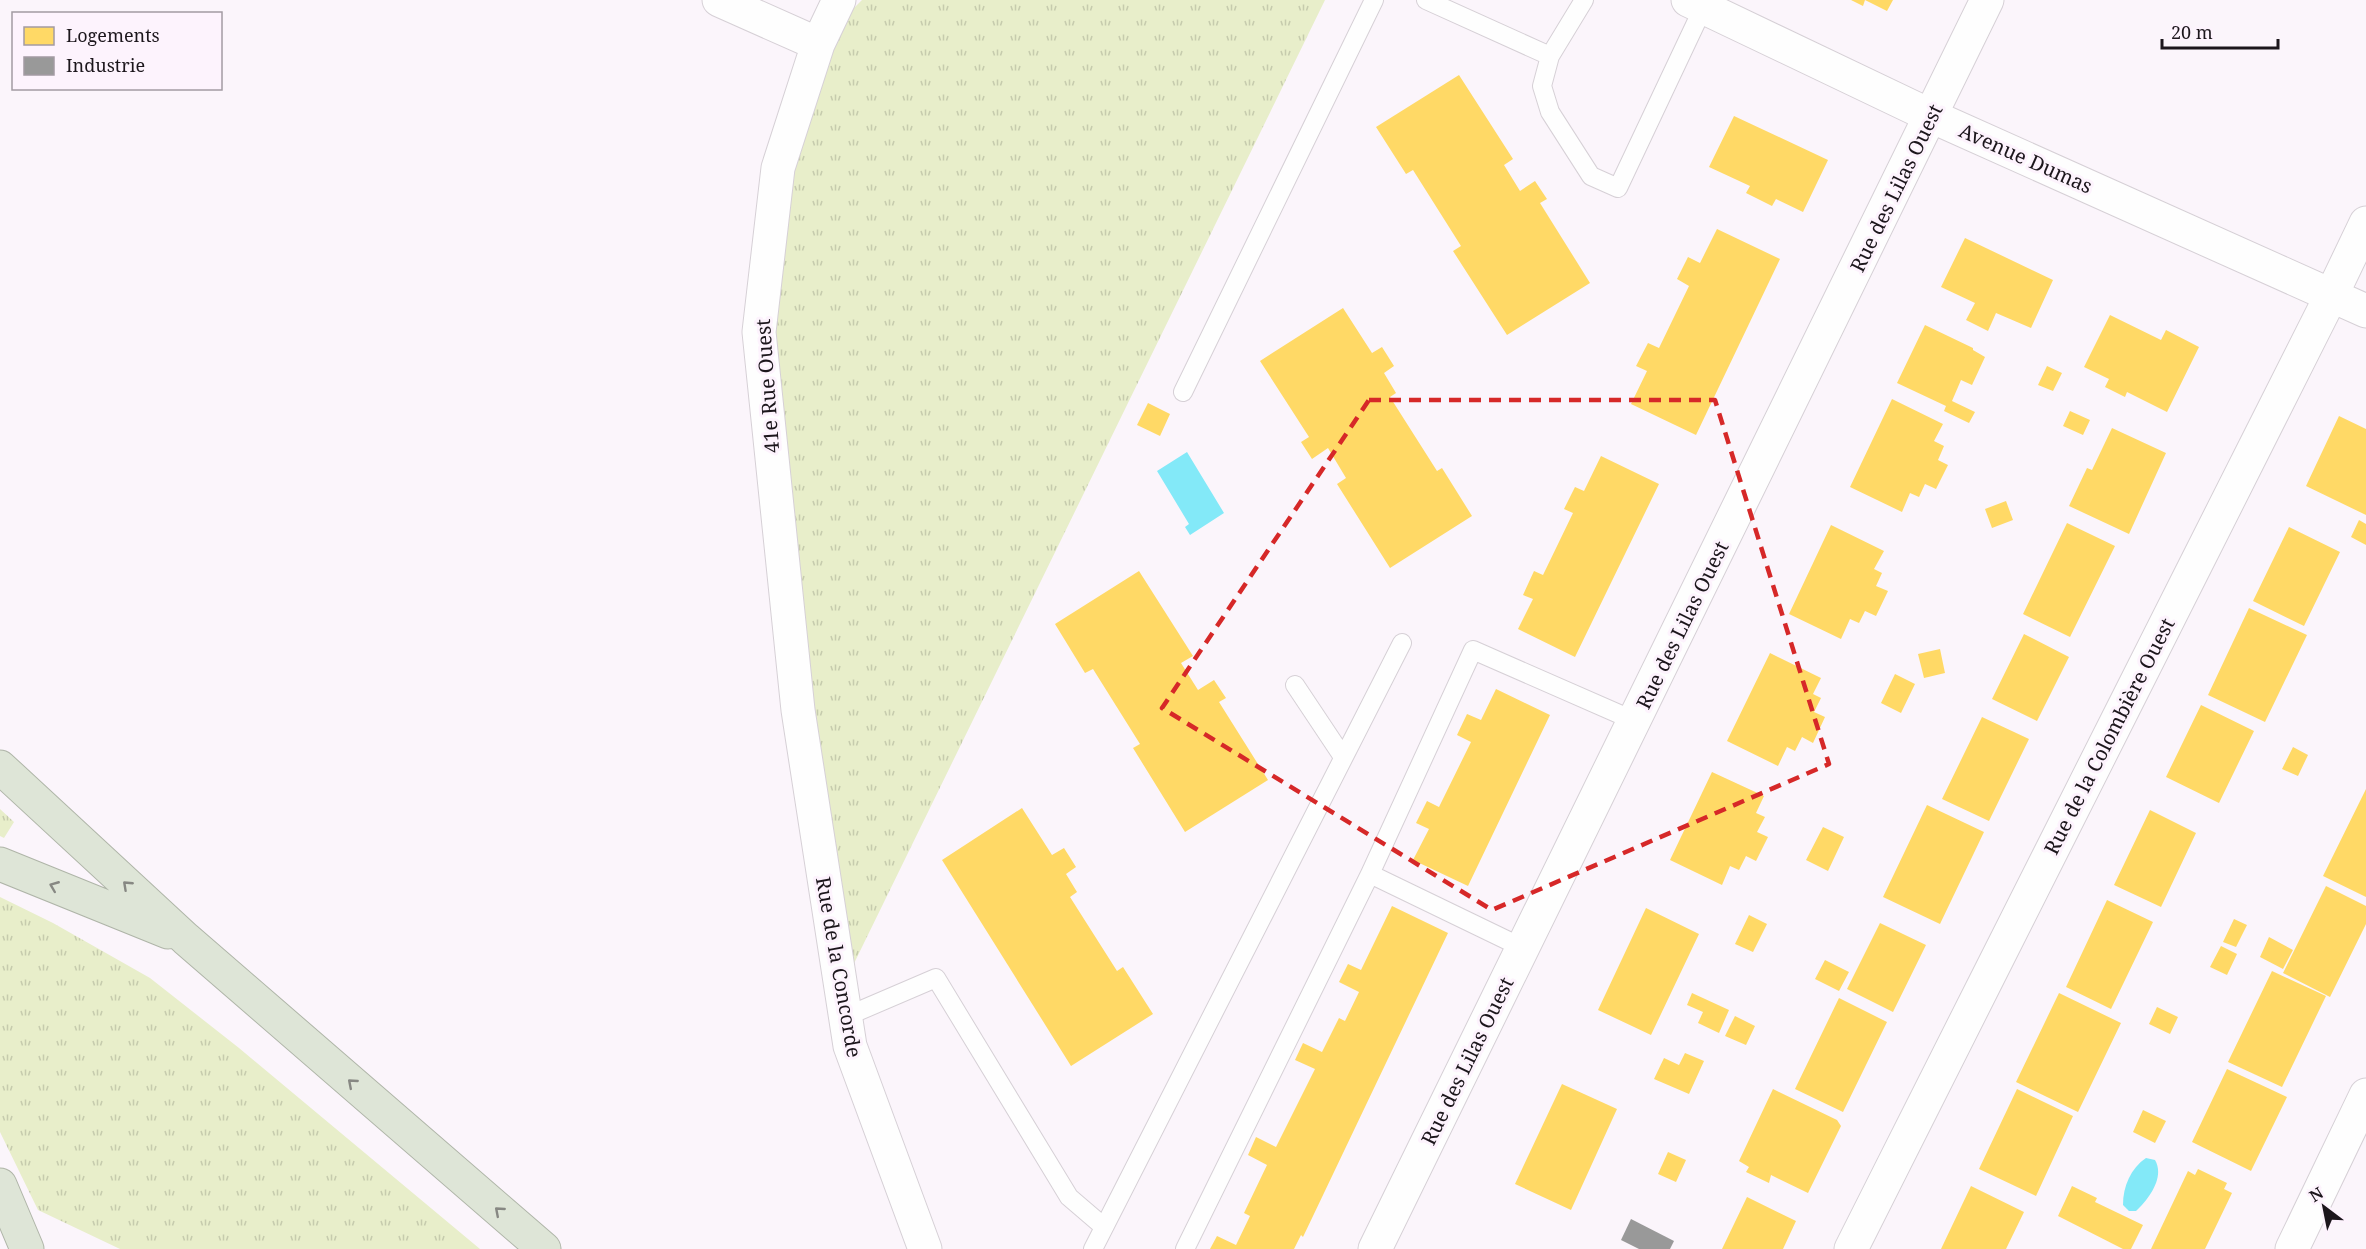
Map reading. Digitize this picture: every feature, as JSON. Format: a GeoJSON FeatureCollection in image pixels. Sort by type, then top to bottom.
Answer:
{"type":"FeatureCollection","features":[{"type":"Feature","properties":{"kind":"highway"},"geometry":{"type":"LineString","coordinates":[[0,767],[186,939],[544,1249]]}},
{"type":"Feature","properties":{"kind":"highway"},"geometry":{"type":"LineString","coordinates":[[0,864],[186,939]]}},
{"type":"Feature","properties":{"kind":"highway"},"geometry":{"type":"LineString","coordinates":[[0,1185],[27,1249]]}},
{"type":"Feature","properties":{"kind":"street"},"geometry":{"type":"LineString","coordinates":[[720,0],[818,44]]}},
{"type":"Feature","properties":{"kind":"street","name":"41e Rue Ouest"},"geometry":{"type":"LineString","coordinates":[[798,710],[759,332],[778,168],[818,44],[840,0]]}},
{"type":"Feature","properties":{"kind":"street","name":"Rue des Lilas Ouest"},"geometry":{"type":"LineString","coordinates":[[1376,1249],[1987,0]]}},
{"type":"Feature","properties":{"kind":"street","name":"Avenue Dumas"},"geometry":{"type":"LineString","coordinates":[[1696,4],[1931,116],[2366,311]]}},
{"type":"Feature","properties":{"kind":"street","name":"Rue de la Colombière Ouest"},"geometry":{"type":"LineString","coordinates":[[1851,1249],[2366,223]]}},
{"type":"Feature","properties":{"kind":"street","name":"Rue de la Concorde"},"geometry":{"type":"LineString","coordinates":[[798,710],[850,1046],[925,1249]]}},
{"type":"Feature","properties":{"kind":"street"},"geometry":{"type":"LineString","coordinates":[[2292,1249],[2366,1095]]}},
{"type":"Feature","properties":{"kind":"lane"},"geometry":{"type":"LineString","coordinates":[[1183,392],[1374,0]]}},
{"type":"Feature","properties":{"kind":"lane"},"geometry":{"type":"LineString","coordinates":[[1426,0],[1550,56]]}},
{"type":"Feature","properties":{"kind":"lane"},"geometry":{"type":"LineString","coordinates":[[1584,0],[1550,56],[1542,86],[1550,111],[1591,176],[1618,188],[1696,4]]}},
{"type":"Feature","properties":{"kind":"lane"},"geometry":{"type":"LineString","coordinates":[[1093,1249],[1402,643]]}},
{"type":"Feature","properties":{"kind":"lane"},"geometry":{"type":"LineString","coordinates":[[1185,1249],[1370,874],[1473,650],[1635,721]]}},
{"type":"Feature","properties":{"kind":"lane"},"geometry":{"type":"LineString","coordinates":[[1295,685],[1343,757]]}},
{"type":"Feature","properties":{"kind":"lane"},"geometry":{"type":"LineString","coordinates":[[1370,874],[1523,948]]}},
{"type":"Feature","properties":{"kind":"lane"},"geometry":{"type":"LineString","coordinates":[[845,1017],[936,978],[1069,1197],[1104,1227]]}},
{"type":"Feature","properties":{"kind":"highlighted area"},"geometry":{"type":"Polygon","coordinates":[[[1369,400],[1715,400],[1829,764],[1492,910],[1162,708],[1369,400]]]}},
{"type":"Feature","properties":{"kind":"green space"},"geometry":{"type":"Polygon","coordinates":[[[862,0],[1325,0],[841,990],[759,332],[818,44],[862,0]]]}},
{"type":"Feature","properties":{"kind":"green space"},"geometry":{"type":"Polygon","coordinates":[[[0,809],[14,822],[4,838],[0,836],[0,809]]]}},
{"type":"Feature","properties":{"kind":"green space"},"geometry":{"type":"Polygon","coordinates":[[[0,897],[53,923],[150,978],[239,1048],[480,1249],[120,1249],[38,1210],[0,1132],[0,897]]]}},
{"type":"Feature","properties":{"kind":"water"},"geometry":{"type":"Polygon","coordinates":[[[1187,452],[1224,513],[1190,535],[1185,527],[1189,524],[1157,471],[1187,452]]]}},
{"type":"Feature","properties":{"kind":"water"},"geometry":{"type":"Polygon","coordinates":[[[2146,1158],[2155,1160],[2158,1167],[2157,1180],[2141,1206],[2136,1211],[2129,1211],[2123,1205],[2126,1184],[2132,1172],[2146,1158]]]}},
{"type":"Feature","properties":{"kind":"building: Logements"},"geometry":{"type":"Polygon","coordinates":[[[1851,0],[1865,0],[1863,6],[1851,0]]]}},
{"type":"Feature","properties":{"kind":"building: Logements"},"geometry":{"type":"Polygon","coordinates":[[[1865,0],[1893,0],[1887,11],[1865,0]]]}},
{"type":"Feature","properties":{"kind":"building: Logements"},"geometry":{"type":"Polygon","coordinates":[[[1459,75],[1513,159],[1504,165],[1520,191],[1535,181],[1547,199],[1540,203],[1590,283],[1507,335],[1453,251],[1461,246],[1413,170],[1406,174],[1376,127],[1459,75]]]}},
{"type":"Feature","properties":{"kind":"building: Logements"},"geometry":{"type":"Polygon","coordinates":[[[1734,116],[1828,160],[1803,212],[1776,199],[1772,206],[1746,193],[1750,186],[1709,167],[1734,116]]]}},
{"type":"Feature","properties":{"kind":"building: Logements"},"geometry":{"type":"Polygon","coordinates":[[[1717,229],[1780,259],[1696,435],[1631,404],[1647,371],[1636,366],[1648,343],[1659,348],[1689,286],[1677,279],[1688,257],[1700,263],[1717,229]]]}},
{"type":"Feature","properties":{"kind":"building: Logements"},"geometry":{"type":"Polygon","coordinates":[[[1965,238],[2053,280],[2031,328],[1996,313],[1988,331],[1966,320],[1975,303],[1941,287],[1965,238]]]}},
{"type":"Feature","properties":{"kind":"building: Logements"},"geometry":{"type":"Polygon","coordinates":[[[1343,308],[1372,353],[1382,347],[1394,366],[1384,373],[1396,393],[1390,397],[1437,471],[1442,468],[1472,516],[1390,568],[1337,484],[1346,478],[1328,448],[1312,459],[1301,442],[1309,437],[1260,361],[1343,308]]]}},
{"type":"Feature","properties":{"kind":"building: Logements"},"geometry":{"type":"Polygon","coordinates":[[[2110,315],[2161,340],[2166,330],[2199,347],[2167,412],[2127,392],[2125,397],[2105,387],[2109,379],[2084,367],[2110,315]]]}},
{"type":"Feature","properties":{"kind":"building: Logements"},"geometry":{"type":"Polygon","coordinates":[[[1925,325],[1973,348],[1985,357],[1972,385],[1961,380],[1952,401],[1975,412],[1969,423],[1944,411],[1946,406],[1897,383],[1925,325]]]}},
{"type":"Feature","properties":{"kind":"building: Logements"},"geometry":{"type":"Polygon","coordinates":[[[2047,366],[2062,373],[2053,391],[2038,385],[2047,366]]]}},
{"type":"Feature","properties":{"kind":"building: Logements"},"geometry":{"type":"Polygon","coordinates":[[[1892,399],[1943,424],[1934,441],[1944,446],[1938,460],[1948,465],[1936,489],[1925,484],[1919,497],[1910,493],[1902,512],[1850,487],[1892,399]]]}},
{"type":"Feature","properties":{"kind":"building: Logements"},"geometry":{"type":"Polygon","coordinates":[[[1148,403],[1170,414],[1160,436],[1137,425],[1148,403]]]}},
{"type":"Feature","properties":{"kind":"building: Logements"},"geometry":{"type":"Polygon","coordinates":[[[2070,411],[2090,420],[2083,435],[2063,426],[2070,411]]]}},
{"type":"Feature","properties":{"kind":"building: Logements"},"geometry":{"type":"Polygon","coordinates":[[[2339,416],[2366,429],[2366,515],[2306,486],[2339,416]]]}},
{"type":"Feature","properties":{"kind":"building: Logements"},"geometry":{"type":"Polygon","coordinates":[[[2112,428],[2166,453],[2129,534],[2069,506],[2087,468],[2092,470],[2112,428]]]}},
{"type":"Feature","properties":{"kind":"building: Logements"},"geometry":{"type":"Polygon","coordinates":[[[1601,456],[1659,484],[1575,657],[1518,629],[1533,599],[1523,595],[1534,571],[1543,575],[1573,513],[1564,509],[1575,487],[1584,491],[1601,456]]]}},
{"type":"Feature","properties":{"kind":"building: Logements"},"geometry":{"type":"Polygon","coordinates":[[[2006,501],[2013,520],[1992,528],[1985,509],[2006,501]]]}},
{"type":"Feature","properties":{"kind":"building: Logements"},"geometry":{"type":"Polygon","coordinates":[[[2359,520],[2366,524],[2366,545],[2351,537],[2359,520]]]}},
{"type":"Feature","properties":{"kind":"building: Logements"},"geometry":{"type":"Polygon","coordinates":[[[2067,523],[2115,546],[2070,637],[2023,614],[2067,523]]]}},
{"type":"Feature","properties":{"kind":"building: Logements"},"geometry":{"type":"Polygon","coordinates":[[[1831,525],[1884,551],[1874,569],[1882,573],[1876,586],[1888,591],[1876,616],[1865,611],[1859,623],[1850,619],[1841,639],[1789,614],[1831,525]]]}},
{"type":"Feature","properties":{"kind":"building: Logements"},"geometry":{"type":"Polygon","coordinates":[[[2289,527],[2340,552],[2304,626],[2253,601],[2289,527]]]}},
{"type":"Feature","properties":{"kind":"building: Logements"},"geometry":{"type":"Polygon","coordinates":[[[1139,571],[1193,656],[1181,663],[1198,690],[1214,680],[1226,698],[1219,702],[1268,780],[1185,832],[1133,748],[1140,744],[1093,669],[1085,673],[1055,624],[1139,571]]]}},
{"type":"Feature","properties":{"kind":"building: Logements"},"geometry":{"type":"Polygon","coordinates":[[[2249,608],[2307,635],[2265,722],[2208,695],[2249,608]]]}},
{"type":"Feature","properties":{"kind":"building: Logements"},"geometry":{"type":"Polygon","coordinates":[[[2024,634],[2069,657],[2037,721],[1992,699],[2024,634]]]}},
{"type":"Feature","properties":{"kind":"building: Logements"},"geometry":{"type":"Polygon","coordinates":[[[1940,649],[1945,673],[1924,678],[1918,654],[1940,649]]]}},
{"type":"Feature","properties":{"kind":"building: Logements"},"geometry":{"type":"Polygon","coordinates":[[[1770,653],[1821,678],[1813,694],[1821,698],[1814,712],[1825,717],[1813,743],[1802,737],[1795,751],[1787,747],[1778,766],[1727,741],[1770,653]]]}},
{"type":"Feature","properties":{"kind":"building: Logements"},"geometry":{"type":"Polygon","coordinates":[[[1895,674],[1915,684],[1901,713],[1881,703],[1895,674]]]}},
{"type":"Feature","properties":{"kind":"building: Logements"},"geometry":{"type":"Polygon","coordinates":[[[1496,689],[1550,715],[1468,886],[1413,860],[1429,829],[1416,823],[1427,801],[1439,807],[1471,742],[1457,735],[1467,714],[1481,720],[1496,689]]]}},
{"type":"Feature","properties":{"kind":"building: Logements"},"geometry":{"type":"Polygon","coordinates":[[[2201,705],[2254,731],[2219,803],[2166,777],[2201,705]]]}},
{"type":"Feature","properties":{"kind":"building: Logements"},"geometry":{"type":"Polygon","coordinates":[[[1982,717],[2029,739],[1989,821],[1942,799],[1982,717]]]}},
{"type":"Feature","properties":{"kind":"building: Logements"},"geometry":{"type":"Polygon","coordinates":[[[2293,747],[2308,755],[2298,776],[2282,769],[2293,747]]]}},
{"type":"Feature","properties":{"kind":"building: Logements"},"geometry":{"type":"Polygon","coordinates":[[[1712,772],[1764,796],[1756,813],[1765,817],[1757,832],[1768,837],[1756,861],[1746,856],[1739,870],[1730,866],[1722,885],[1670,860],[1712,772]]]}},
{"type":"Feature","properties":{"kind":"building: Logements"},"geometry":{"type":"Polygon","coordinates":[[[2366,789],[2366,897],[2323,876],[2366,789]]]}},
{"type":"Feature","properties":{"kind":"building: Logements"},"geometry":{"type":"Polygon","coordinates":[[[1927,805],[1984,832],[1940,924],[1883,897],[1927,805]]]}},
{"type":"Feature","properties":{"kind":"building: Logements"},"geometry":{"type":"Polygon","coordinates":[[[1022,808],[1052,855],[1064,848],[1076,867],[1066,874],[1077,892],[1070,897],[1117,971],[1123,967],[1153,1014],[1071,1066],[942,860],[1022,808]]]}},
{"type":"Feature","properties":{"kind":"building: Logements"},"geometry":{"type":"Polygon","coordinates":[[[2150,810],[2196,833],[2161,907],[2114,885],[2150,810]]]}},
{"type":"Feature","properties":{"kind":"building: Logements"},"geometry":{"type":"Polygon","coordinates":[[[1823,827],[1844,837],[1828,871],[1806,860],[1823,827]]]}},
{"type":"Feature","properties":{"kind":"building: Logements"},"geometry":{"type":"Polygon","coordinates":[[[2326,886],[2366,906],[2366,924],[2330,997],[2283,973],[2326,886]]]}},
{"type":"Feature","properties":{"kind":"building: Logements"},"geometry":{"type":"Polygon","coordinates":[[[2107,900],[2153,922],[2111,1009],[2066,987],[2107,900]]]}},
{"type":"Feature","properties":{"kind":"building: Logements"},"geometry":{"type":"Polygon","coordinates":[[[1392,906],[1448,933],[1303,1237],[1301,1235],[1294,1249],[1210,1249],[1217,1236],[1236,1245],[1250,1216],[1244,1213],[1267,1165],[1248,1155],[1256,1137],[1276,1147],[1315,1069],[1295,1060],[1303,1043],[1322,1052],[1339,1018],[1345,1021],[1359,992],[1339,982],[1348,964],[1361,970],[1392,906]]]}},
{"type":"Feature","properties":{"kind":"building: Logements"},"geometry":{"type":"Polygon","coordinates":[[[1646,908],[1699,934],[1651,1035],[1598,1010],[1646,908]]]}},
{"type":"Feature","properties":{"kind":"building: Logements"},"geometry":{"type":"Polygon","coordinates":[[[1749,915],[1767,924],[1753,952],[1735,944],[1749,915]]]}},
{"type":"Feature","properties":{"kind":"building: Logements"},"geometry":{"type":"Polygon","coordinates":[[[2234,919],[2247,925],[2236,947],[2223,942],[2234,919]]]}},
{"type":"Feature","properties":{"kind":"building: Logements"},"geometry":{"type":"Polygon","coordinates":[[[1880,923],[1926,945],[1893,1012],[1847,989],[1880,923]]]}},
{"type":"Feature","properties":{"kind":"building: Logements"},"geometry":{"type":"Polygon","coordinates":[[[2269,937],[2293,950],[2283,969],[2260,957],[2269,937]]]}},
{"type":"Feature","properties":{"kind":"building: Logements"},"geometry":{"type":"Polygon","coordinates":[[[2221,946],[2237,954],[2227,975],[2210,967],[2221,946]]]}},
{"type":"Feature","properties":{"kind":"building: Logements"},"geometry":{"type":"Polygon","coordinates":[[[1825,960],[1849,972],[1839,991],[1815,979],[1825,960]]]}},
{"type":"Feature","properties":{"kind":"building: Logements"},"geometry":{"type":"Polygon","coordinates":[[[2272,971],[2326,996],[2282,1087],[2228,1062],[2272,971]]]}},
{"type":"Feature","properties":{"kind":"building: Logements"},"geometry":{"type":"Polygon","coordinates":[[[1692,993],[1729,1010],[1719,1033],[1698,1023],[1703,1012],[1687,1005],[1692,993]]]}},
{"type":"Feature","properties":{"kind":"building: Logements"},"geometry":{"type":"Polygon","coordinates":[[[2059,993],[2121,1023],[2078,1112],[2016,1082],[2059,993]]]}},
{"type":"Feature","properties":{"kind":"building: Logements"},"geometry":{"type":"Polygon","coordinates":[[[1839,998],[1887,1022],[1843,1112],[1795,1089],[1839,998]]]}},
{"type":"Feature","properties":{"kind":"building: Logements"},"geometry":{"type":"Polygon","coordinates":[[[2157,1007],[2178,1017],[2170,1034],[2149,1024],[2157,1007]]]}},
{"type":"Feature","properties":{"kind":"building: Logements"},"geometry":{"type":"Polygon","coordinates":[[[1735,1016],[1755,1026],[1746,1045],[1725,1036],[1735,1016]]]}},
{"type":"Feature","properties":{"kind":"building: Logements"},"geometry":{"type":"Polygon","coordinates":[[[1685,1053],[1704,1061],[1689,1094],[1654,1079],[1664,1058],[1679,1065],[1685,1053]]]}},
{"type":"Feature","properties":{"kind":"building: Logements"},"geometry":{"type":"Polygon","coordinates":[[[2227,1069],[2287,1097],[2251,1171],[2192,1142],[2227,1069]]]}},
{"type":"Feature","properties":{"kind":"building: Logements"},"geometry":{"type":"Polygon","coordinates":[[[1562,1084],[1617,1109],[1571,1210],[1515,1184],[1562,1084]]]}},
{"type":"Feature","properties":{"kind":"building: Logements"},"geometry":{"type":"Polygon","coordinates":[[[1773,1089],[1837,1120],[1841,1126],[1808,1193],[1771,1175],[1769,1183],[1746,1172],[1749,1167],[1739,1161],[1773,1089]]]}},
{"type":"Feature","properties":{"kind":"building: Logements"},"geometry":{"type":"Polygon","coordinates":[[[2017,1089],[2073,1116],[2036,1196],[1979,1169],[2017,1089]]]}},
{"type":"Feature","properties":{"kind":"building: Logements"},"geometry":{"type":"Polygon","coordinates":[[[2143,1110],[2166,1121],[2155,1143],[2133,1132],[2143,1110]]]}},
{"type":"Feature","properties":{"kind":"building: Logements"},"geometry":{"type":"Polygon","coordinates":[[[1668,1152],[1686,1160],[1676,1182],[1658,1174],[1668,1152]]]}},
{"type":"Feature","properties":{"kind":"building: Logements"},"geometry":{"type":"Polygon","coordinates":[[[2198,1169],[2227,1183],[2224,1189],[2232,1193],[2205,1249],[2151,1249],[2188,1171],[2195,1175],[2198,1169]]]}},
{"type":"Feature","properties":{"kind":"building: Logements"},"geometry":{"type":"Polygon","coordinates":[[[1971,1186],[2024,1212],[2006,1249],[1941,1249],[1971,1186]]]}},
{"type":"Feature","properties":{"kind":"building: Logements"},"geometry":{"type":"Polygon","coordinates":[[[2072,1186],[2097,1198],[2095,1202],[2143,1225],[2131,1249],[2123,1249],[2058,1216],[2072,1186]]]}},
{"type":"Feature","properties":{"kind":"building: Logements"},"geometry":{"type":"Polygon","coordinates":[[[1747,1197],[1796,1221],[1783,1249],[1722,1249],[1747,1197]]]}},
{"type":"Feature","properties":{"kind":"building: Industrie"},"geometry":{"type":"Polygon","coordinates":[[[1631,1219],[1674,1241],[1670,1249],[1639,1249],[1621,1240],[1631,1219]]]}}]}
